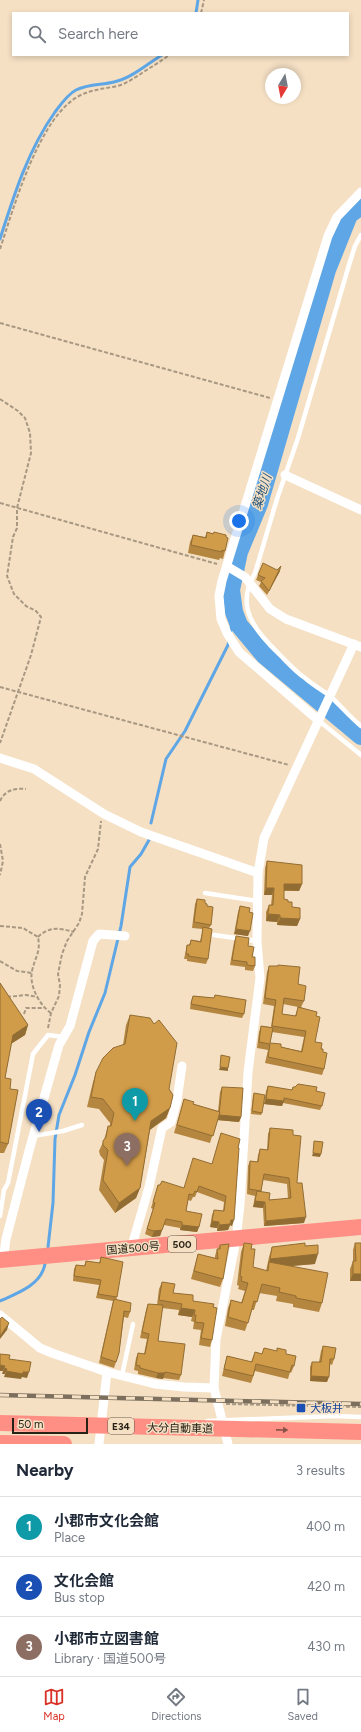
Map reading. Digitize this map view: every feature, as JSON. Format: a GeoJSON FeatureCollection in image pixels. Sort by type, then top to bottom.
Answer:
{"type":"FeatureCollection","features":[{"type":"Feature","properties":{"kind":"highway","name":"国道500号"},"geometry":{"type":"LineString","coordinates":[[2,1260],[236,1240],[361,1227]]}},
{"type":"Feature","properties":{"kind":"highway","name":"大分自動車道"},"geometry":{"type":"LineString","coordinates":[[0,1423],[110,1426],[243,1424],[361,1432]]}},
{"type":"Feature","properties":{"kind":"highway"},"geometry":{"type":"LineString","coordinates":[[0,1444],[64,1444]]}},
{"type":"Feature","properties":{"kind":"street"},"geometry":{"type":"LineString","coordinates":[[319,719],[239,652],[227,633],[221,619],[219,596],[277,400],[290,363],[328,236],[337,217],[361,192]]}},
{"type":"Feature","properties":{"kind":"street"},"geometry":{"type":"LineString","coordinates":[[285,475],[361,510]]}},
{"type":"Feature","properties":{"kind":"street"},"geometry":{"type":"LineString","coordinates":[[228,568],[247,580],[270,609],[286,619],[358,646],[329,697],[264,838],[258,873],[257,941],[260,978],[248,1072],[240,1204],[236,1240],[216,1339],[214,1388],[228,1444]]}},
{"type":"Feature","properties":{"kind":"street"},"geometry":{"type":"LineString","coordinates":[[0,758],[34,769],[104,814],[141,832],[258,873]]}},
{"type":"Feature","properties":{"kind":"street"},"geometry":{"type":"LineString","coordinates":[[2,1260],[6,1239],[33,1136],[59,1045],[70,1026],[93,941],[98,934],[125,936]]}},
{"type":"Feature","properties":{"kind":"street"},"geometry":{"type":"LineString","coordinates":[[131,1249],[149,1187],[162,1128],[171,1122],[177,1100],[182,1066]]}},
{"type":"Feature","properties":{"kind":"street"},"geometry":{"type":"LineString","coordinates":[[0,1315],[40,1348],[107,1372],[155,1384],[214,1388]]}},
{"type":"Feature","properties":{"kind":"street"},"geometry":{"type":"LineString","coordinates":[[99,1444],[107,1372]]}},
{"type":"Feature","properties":{"kind":"lane"},"geometry":{"type":"LineString","coordinates":[[361,235],[355,246],[349,265],[298,438],[255,573],[247,580],[246,597],[247,610],[255,627],[266,642],[361,726]]}},
{"type":"Feature","properties":{"kind":"lane"},"geometry":{"type":"LineString","coordinates":[[319,719],[361,755]]}},
{"type":"Feature","properties":{"kind":"lane"},"geometry":{"type":"LineString","coordinates":[[205,893],[258,901]]}},
{"type":"Feature","properties":{"kind":"lane"},"geometry":{"type":"LineString","coordinates":[[214,935],[257,941]]}},
{"type":"Feature","properties":{"kind":"lane"},"geometry":{"type":"LineString","coordinates":[[0,1216],[4,1190],[8,1183],[33,1054],[40,1043],[48,1035],[64,1037]]}},
{"type":"Feature","properties":{"kind":"lane"},"geometry":{"type":"LineString","coordinates":[[33,1136],[82,1126]]}},
{"type":"Feature","properties":{"kind":"lane"},"geometry":{"type":"LineString","coordinates":[[122,1375],[133,1324]]}},
{"type":"Feature","properties":{"kind":"lane"},"geometry":{"type":"LineString","coordinates":[[204,1421],[243,1424],[361,1417]]}},
{"type":"Feature","properties":{"kind":"lane"},"geometry":{"type":"LineString","coordinates":[[110,1426],[180,1422]]}},
{"type":"Feature","properties":{"kind":"path"},"geometry":{"type":"LineString","coordinates":[[201,12],[204,0]]}},
{"type":"Feature","properties":{"kind":"path"},"geometry":{"type":"LineString","coordinates":[[0,249],[23,180],[49,126],[63,108],[78,96],[91,90],[118,86],[130,81],[157,65],[168,56]]}},
{"type":"Feature","properties":{"kind":"path"},"geometry":{"type":"LineString","coordinates":[[0,323],[277,400]]}},
{"type":"Feature","properties":{"kind":"path"},"geometry":{"type":"LineString","coordinates":[[0,399],[18,411],[25,418],[30,433],[31,453],[17,508],[16,528],[7,576],[14,594],[26,606],[36,611],[41,617],[19,692],[0,743]]}},
{"type":"Feature","properties":{"kind":"path"},"geometry":{"type":"LineString","coordinates":[[0,503],[228,568]]}},
{"type":"Feature","properties":{"kind":"path"},"geometry":{"type":"LineString","coordinates":[[0,687],[296,767]]}},
{"type":"Feature","properties":{"kind":"path"},"geometry":{"type":"LineString","coordinates":[[0,801],[9,791],[17,788],[26,789]]}},
{"type":"Feature","properties":{"kind":"path"},"geometry":{"type":"LineString","coordinates":[[48,1035],[51,1013],[59,996],[60,985],[58,974],[62,954],[66,941],[74,932],[82,914],[85,877],[98,849],[101,819],[104,814]]}},
{"type":"Feature","properties":{"kind":"path"},"geometry":{"type":"LineString","coordinates":[[0,844],[3,861],[0,875]]}},
{"type":"Feature","properties":{"kind":"path"},"geometry":{"type":"LineString","coordinates":[[0,926],[23,928],[38,937],[40,946],[32,972],[34,989],[44,1008],[51,1013]]}},
{"type":"Feature","properties":{"kind":"path"},"geometry":{"type":"LineString","coordinates":[[38,937],[50,928],[61,928],[74,932]]}},
{"type":"Feature","properties":{"kind":"path"},"geometry":{"type":"LineString","coordinates":[[0,961],[17,971],[32,972]]}},
{"type":"Feature","properties":{"kind":"path"},"geometry":{"type":"LineString","coordinates":[[4,1002],[7,997],[14,995],[38,997]]}},
{"type":"Feature","properties":{"kind":"path"},"geometry":{"type":"LineString","coordinates":[[24,1014],[26,1008],[44,1008]]}},
{"type":"Feature","properties":{"kind":"path"},"geometry":{"type":"LineString","coordinates":[[219,1404],[361,1407]]}},
{"type":"Feature","properties":{"kind":"building"},"geometry":{"type":"Polygon","coordinates":[[[207,532],[226,535],[228,538],[225,551],[222,550],[222,552],[191,545],[193,535],[206,538],[207,532]]]}},
{"type":"Feature","properties":{"kind":"building"},"geometry":{"type":"Polygon","coordinates":[[[263,563],[277,570],[281,566],[269,591],[261,581],[265,578],[258,575],[263,563]]]}},
{"type":"Feature","properties":{"kind":"building"},"geometry":{"type":"Polygon","coordinates":[[[267,861],[302,865],[302,884],[284,884],[284,899],[288,900],[288,902],[292,902],[292,907],[300,908],[300,919],[280,918],[280,915],[268,914],[269,905],[273,905],[274,888],[266,888],[267,861]]]}},
{"type":"Feature","properties":{"kind":"building"},"geometry":{"type":"Polygon","coordinates":[[[197,899],[205,900],[207,906],[213,907],[211,925],[194,922],[197,899]]]}},
{"type":"Feature","properties":{"kind":"building"},"geometry":{"type":"Polygon","coordinates":[[[240,906],[250,908],[249,912],[253,913],[250,931],[236,929],[240,906]]]}},
{"type":"Feature","properties":{"kind":"building"},"geometry":{"type":"Polygon","coordinates":[[[203,927],[212,929],[208,959],[188,956],[189,954],[186,954],[187,945],[190,945],[191,940],[201,942],[203,927]]]}},
{"type":"Feature","properties":{"kind":"building"},"geometry":{"type":"Polygon","coordinates":[[[236,936],[249,938],[248,946],[254,947],[252,957],[255,957],[255,966],[247,965],[247,962],[232,960],[236,936]]]}},
{"type":"Feature","properties":{"kind":"building"},"geometry":{"type":"Polygon","coordinates":[[[278,965],[300,967],[298,984],[306,986],[304,1001],[284,998],[282,1014],[296,1016],[298,1007],[317,1012],[316,1016],[320,1017],[315,1042],[322,1043],[321,1049],[323,1049],[323,1052],[327,1053],[324,1069],[268,1057],[270,1044],[259,1042],[261,1026],[273,1028],[270,1043],[281,1044],[281,1047],[302,1052],[306,1031],[272,1026],[276,1000],[265,998],[269,966],[278,965]]]}},
{"type":"Feature","properties":{"kind":"building"},"geometry":{"type":"Polygon","coordinates":[[[0,983],[28,1025],[13,1035],[5,1078],[11,1079],[10,1089],[18,1090],[8,1144],[0,1142],[0,983]]]}},
{"type":"Feature","properties":{"kind":"building"},"geometry":{"type":"Polygon","coordinates":[[[215,995],[246,1000],[244,1014],[191,1004],[193,996],[214,998],[215,995]]]}},
{"type":"Feature","properties":{"kind":"building"},"geometry":{"type":"Polygon","coordinates":[[[130,1015],[150,1018],[154,1024],[159,1020],[177,1043],[169,1089],[173,1095],[170,1108],[151,1121],[140,1188],[119,1203],[103,1180],[108,1150],[103,1145],[103,1141],[106,1137],[108,1126],[111,1126],[114,1113],[103,1099],[91,1097],[96,1072],[103,1058],[113,1048],[125,1044],[130,1015]]]}},
{"type":"Feature","properties":{"kind":"building"},"geometry":{"type":"Polygon","coordinates":[[[221,1055],[230,1057],[228,1068],[220,1067],[221,1055]]]}},
{"type":"Feature","properties":{"kind":"building"},"geometry":{"type":"Polygon","coordinates":[[[298,1084],[317,1087],[316,1091],[325,1093],[322,1106],[284,1098],[284,1101],[266,1099],[268,1086],[292,1090],[293,1087],[298,1084]]]}},
{"type":"Feature","properties":{"kind":"building"},"geometry":{"type":"Polygon","coordinates":[[[222,1087],[243,1088],[241,1117],[219,1115],[222,1087]]]}},
{"type":"Feature","properties":{"kind":"building"},"geometry":{"type":"Polygon","coordinates":[[[254,1093],[265,1095],[262,1113],[252,1111],[254,1093]]]}},
{"type":"Feature","properties":{"kind":"building"},"geometry":{"type":"Polygon","coordinates":[[[184,1099],[194,1102],[193,1104],[220,1112],[213,1136],[177,1125],[184,1099]]]}},
{"type":"Feature","properties":{"kind":"building"},"geometry":{"type":"Polygon","coordinates":[[[270,1128],[293,1130],[293,1135],[301,1136],[297,1183],[302,1183],[306,1217],[266,1221],[265,1202],[255,1201],[257,1191],[270,1193],[269,1200],[291,1198],[289,1178],[264,1174],[261,1191],[249,1189],[250,1161],[258,1162],[260,1149],[268,1150],[270,1128]]]}},
{"type":"Feature","properties":{"kind":"building"},"geometry":{"type":"Polygon","coordinates":[[[221,1133],[240,1139],[238,1148],[234,1220],[231,1220],[230,1224],[219,1225],[219,1222],[212,1221],[214,1210],[224,1211],[226,1196],[199,1186],[197,1192],[195,1191],[193,1195],[189,1194],[186,1211],[202,1214],[199,1227],[182,1225],[182,1222],[166,1219],[162,1230],[154,1231],[147,1229],[155,1203],[153,1202],[158,1185],[160,1185],[162,1181],[184,1188],[193,1158],[212,1164],[221,1133]]]}},
{"type":"Feature","properties":{"kind":"building"},"geometry":{"type":"Polygon","coordinates":[[[314,1141],[323,1142],[321,1154],[313,1153],[314,1141]]]}},
{"type":"Feature","properties":{"kind":"building"},"geometry":{"type":"Polygon","coordinates":[[[244,1243],[252,1244],[251,1249],[255,1249],[253,1267],[268,1271],[269,1262],[328,1273],[322,1303],[296,1298],[296,1296],[279,1292],[280,1288],[262,1284],[257,1302],[254,1301],[248,1323],[228,1317],[231,1300],[242,1303],[248,1283],[241,1281],[242,1277],[240,1276],[244,1243]]]}},
{"type":"Feature","properties":{"kind":"building"},"geometry":{"type":"Polygon","coordinates":[[[305,1243],[305,1246],[318,1245],[318,1254],[270,1259],[272,1247],[305,1243]]]}},
{"type":"Feature","properties":{"kind":"building"},"geometry":{"type":"Polygon","coordinates":[[[355,1243],[361,1243],[361,1274],[353,1274],[353,1261],[356,1261],[355,1243]]]}},
{"type":"Feature","properties":{"kind":"building"},"geometry":{"type":"Polygon","coordinates":[[[229,1244],[223,1279],[194,1271],[198,1254],[218,1259],[217,1249],[220,1249],[220,1245],[229,1244]]]}},
{"type":"Feature","properties":{"kind":"building"},"geometry":{"type":"Polygon","coordinates":[[[101,1257],[123,1262],[117,1297],[98,1294],[101,1280],[74,1276],[76,1265],[85,1266],[86,1261],[100,1263],[101,1257]]]}},
{"type":"Feature","properties":{"kind":"building"},"geometry":{"type":"Polygon","coordinates":[[[162,1282],[175,1284],[173,1293],[193,1295],[193,1301],[214,1304],[213,1307],[217,1308],[212,1340],[201,1338],[204,1323],[195,1322],[195,1310],[181,1308],[182,1304],[159,1300],[162,1282]]]}},
{"type":"Feature","properties":{"kind":"building"},"geometry":{"type":"Polygon","coordinates":[[[114,1299],[131,1303],[130,1312],[124,1311],[119,1353],[116,1362],[101,1357],[114,1299]]]}},
{"type":"Feature","properties":{"kind":"building"},"geometry":{"type":"Polygon","coordinates":[[[148,1304],[163,1305],[158,1341],[185,1344],[181,1375],[165,1372],[158,1373],[140,1368],[140,1366],[136,1365],[138,1353],[145,1354],[149,1334],[142,1332],[148,1304]]]}},
{"type":"Feature","properties":{"kind":"building"},"geometry":{"type":"Polygon","coordinates":[[[2,1317],[9,1323],[0,1336],[0,1319],[2,1317]]]}},
{"type":"Feature","properties":{"kind":"building"},"geometry":{"type":"Polygon","coordinates":[[[323,1346],[336,1348],[334,1359],[330,1359],[329,1377],[311,1376],[312,1362],[321,1362],[323,1346]]]}},
{"type":"Feature","properties":{"kind":"building"},"geometry":{"type":"Polygon","coordinates":[[[264,1348],[277,1351],[277,1348],[286,1350],[286,1354],[296,1356],[294,1366],[292,1365],[290,1372],[256,1364],[253,1376],[224,1369],[227,1356],[252,1362],[255,1352],[262,1354],[264,1348]]]}},
{"type":"Feature","properties":{"kind":"building"},"geometry":{"type":"Polygon","coordinates":[[[0,1354],[10,1355],[9,1359],[31,1362],[29,1372],[23,1372],[23,1374],[6,1371],[7,1369],[4,1368],[5,1366],[0,1365],[0,1354]]]}},
{"type":"Feature","properties":{"kind":"waterway"},"geometry":{"type":"LineString","coordinates":[[196,12],[198,0]]}},
{"type":"Feature","properties":{"kind":"waterway"},"geometry":{"type":"LineString","coordinates":[[0,239],[16,190],[29,157],[45,127],[70,94],[81,88],[121,80],[160,56]]}},
{"type":"Feature","properties":{"kind":"waterway","name":"築地川"},"geometry":{"type":"LineString","coordinates":[[361,206],[349,215],[327,270],[259,504],[239,552],[231,590],[234,612],[239,625],[264,655],[361,736]]}},
{"type":"Feature","properties":{"kind":"waterway"},"geometry":{"type":"LineString","coordinates":[[230,634],[234,612]]}},
{"type":"Feature","properties":{"kind":"waterway"},"geometry":{"type":"LineString","coordinates":[[151,823],[166,759],[185,731],[228,645],[229,639]]}},
{"type":"Feature","properties":{"kind":"waterway"},"geometry":{"type":"LineString","coordinates":[[48,1247],[53,1203],[55,1139],[59,1115],[75,1075],[89,1032],[105,993],[121,926],[130,867],[141,854],[149,840]]}},
{"type":"Feature","properties":{"kind":"waterway"},"geometry":{"type":"LineString","coordinates":[[0,1301],[34,1283],[39,1278],[45,1264]]}},
{"type":"Feature","properties":{"kind":"railway"},"geometry":{"type":"LineString","coordinates":[[0,1395],[361,1404]]}},
{"type":"Feature","properties":{"kind":"place","name":"小郡市文化会館"},"geometry":{"type":"Point","coordinates":[135,1121]}},
{"type":"Feature","properties":{"kind":"place","name":"文化会館"},"geometry":{"type":"Point","coordinates":[39,1132]}},
{"type":"Feature","properties":{"kind":"place","name":"小郡市立図書館"},"geometry":{"type":"Point","coordinates":[127,1166]}},
{"type":"Feature","properties":{"kind":"place","name":"大板井"},"geometry":{"type":"Point","coordinates":[301,1408]}}]}
